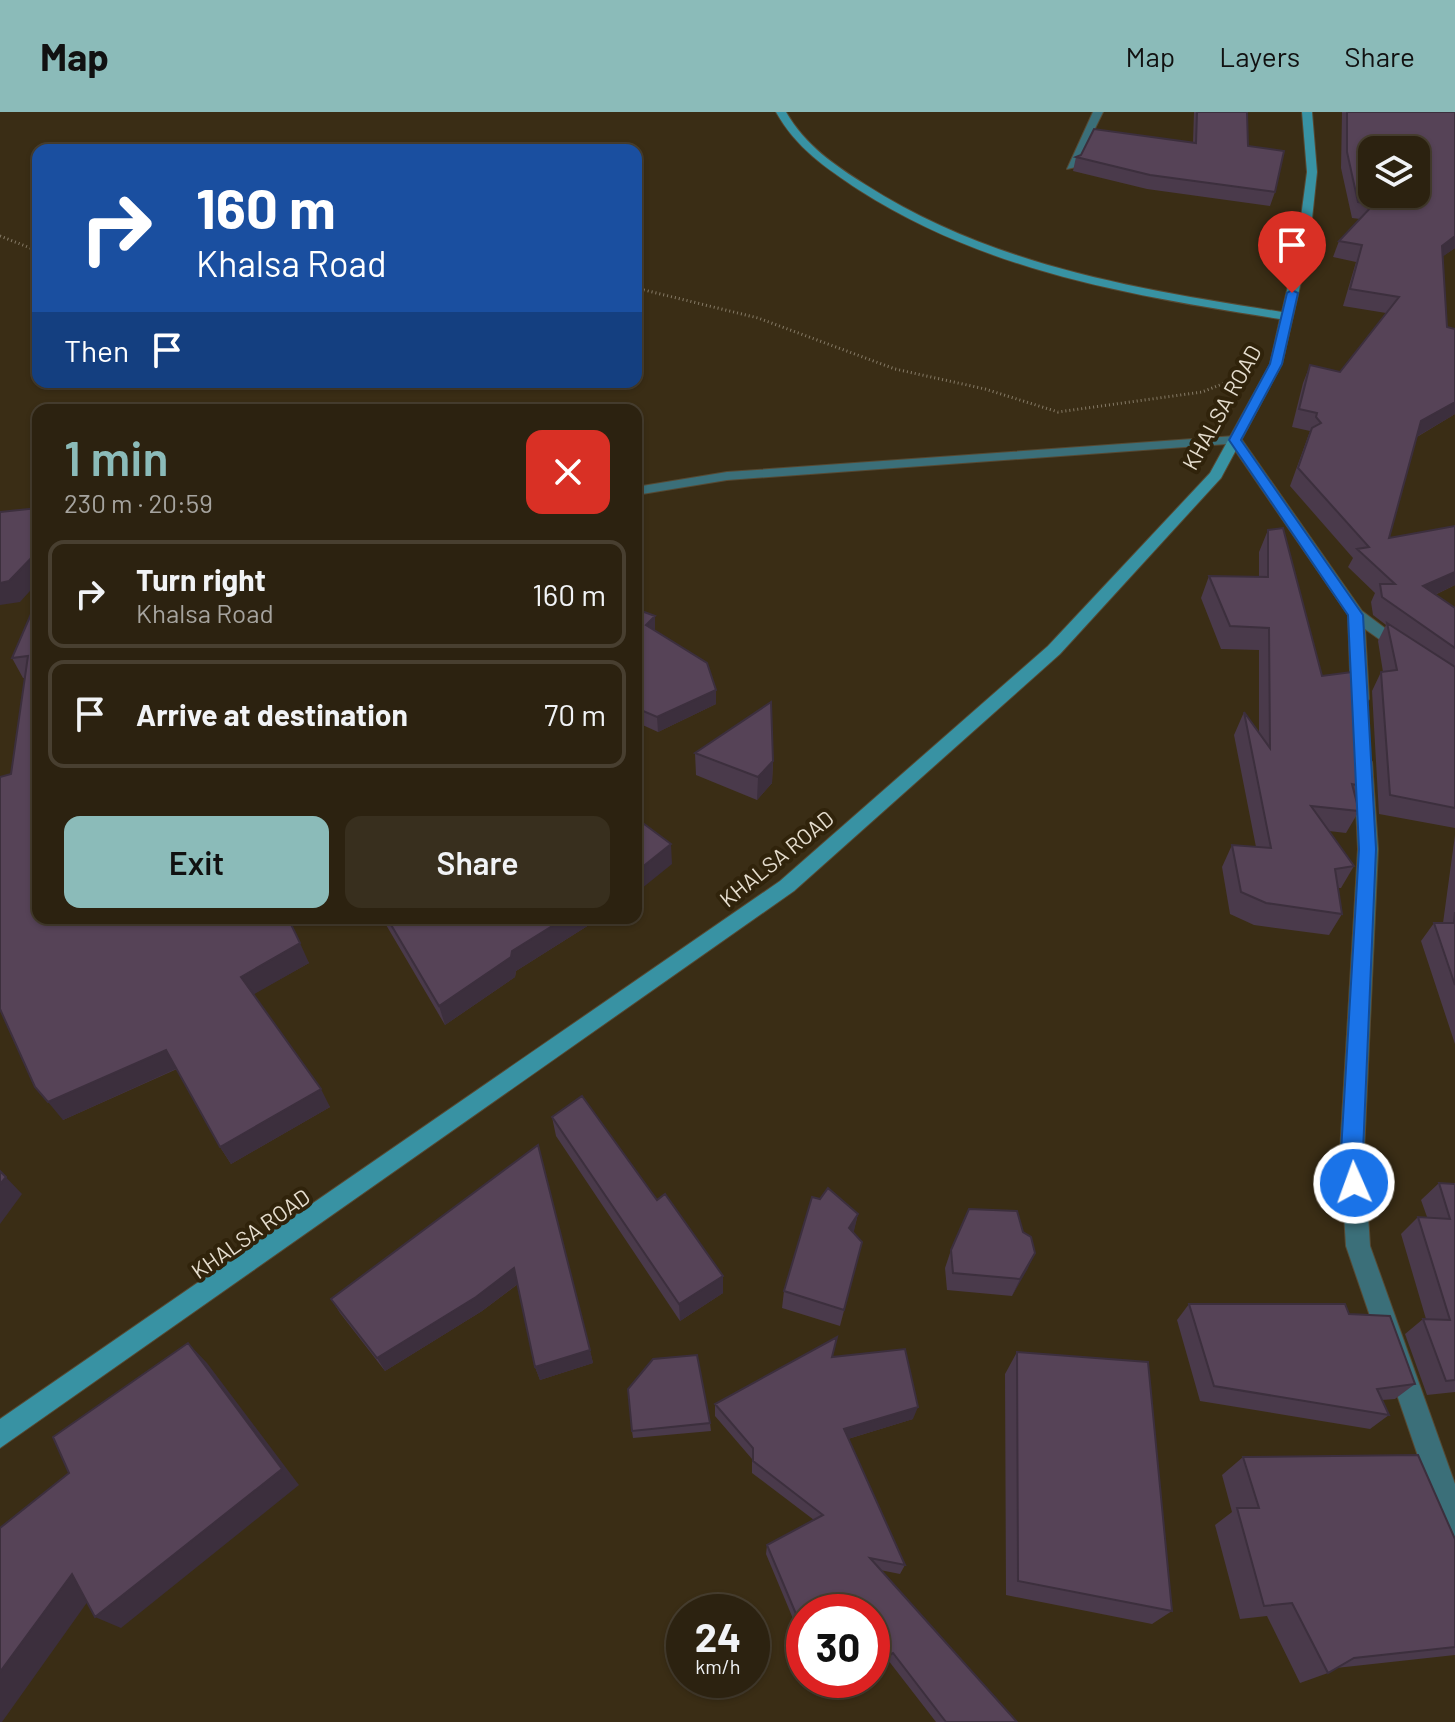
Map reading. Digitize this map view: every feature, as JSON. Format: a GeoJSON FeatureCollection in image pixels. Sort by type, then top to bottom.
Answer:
{"type":"FeatureCollection","features":[{"type":"Feature","properties":{"kind":"main road"},"geometry":{"type":"LineString","coordinates":[[781,112],[795,141],[890,209],[1018,265],[1155,295],[1287,316]]}},
{"type":"Feature","properties":{"kind":"main road","name":"KHALSA ROAD"},"geometry":{"type":"LineString","coordinates":[[0,1435],[787,886],[1054,650],[1216,475],[1276,364],[1303,247],[1312,172],[1307,112]]}},
{"type":"Feature","properties":{"kind":"street"},"geometry":{"type":"LineString","coordinates":[[1071,167],[1098,112]]}},
{"type":"Feature","properties":{"kind":"street"},"geometry":{"type":"LineString","coordinates":[[642,490],[727,476],[1235,440],[1356,615],[1418,658]]}},
{"type":"Feature","properties":{"kind":"street"},"geometry":{"type":"LineString","coordinates":[[1356,615],[1368,849],[1352,1152],[1358,1246],[1455,1523]]}},
{"type":"Feature","properties":{"kind":"path"},"geometry":{"type":"LineString","coordinates":[[0,236],[32,249]]}},
{"type":"Feature","properties":{"kind":"path"},"geometry":{"type":"LineString","coordinates":[[642,289],[758,318],[895,369],[985,389],[1058,412],[1202,392],[1276,364]]}},
{"type":"Feature","properties":{"kind":"building"},"geometry":{"type":"Polygon","coordinates":[[[1197,112],[1247,112],[1248,146],[1284,151],[1275,192],[1150,175],[1076,157],[1081,155],[1094,129],[1196,143],[1197,112]]]}},
{"type":"Feature","properties":{"kind":"building"},"geometry":{"type":"Polygon","coordinates":[[[1347,112],[1455,112],[1455,236],[1442,246],[1447,327],[1455,329],[1455,402],[1421,421],[1389,538],[1455,526],[1455,572],[1423,586],[1455,608],[1455,648],[1382,597],[1380,584],[1395,584],[1357,549],[1369,547],[1298,468],[1312,428],[1321,423],[1316,417],[1317,413],[1299,409],[1310,365],[1340,372],[1399,297],[1350,289],[1362,245],[1339,241],[1370,208],[1430,208],[1430,136],[1358,136],[1358,202],[1347,152],[1347,112]]]}},
{"type":"Feature","properties":{"kind":"building"},"geometry":{"type":"Polygon","coordinates":[[[32,509],[32,557],[9,581],[0,583],[0,512],[32,509]]]}},
{"type":"Feature","properties":{"kind":"building"},"geometry":{"type":"Polygon","coordinates":[[[1283,528],[1322,676],[1360,671],[1366,787],[1352,784],[1359,811],[1311,806],[1354,866],[1335,869],[1342,914],[1266,903],[1241,892],[1232,845],[1271,848],[1244,712],[1270,748],[1269,628],[1230,626],[1209,576],[1268,577],[1268,530],[1283,528]]]}},
{"type":"Feature","properties":{"kind":"building"},"geometry":{"type":"Polygon","coordinates":[[[642,611],[655,616],[646,625],[707,663],[716,690],[657,717],[642,711],[642,611]]]}},
{"type":"Feature","properties":{"kind":"building"},"geometry":{"type":"Polygon","coordinates":[[[32,612],[32,924],[291,924],[300,943],[241,977],[321,1089],[220,1147],[166,1050],[48,1102],[35,1087],[0,1009],[0,777],[11,774],[28,656],[12,658],[32,612]]]}},
{"type":"Feature","properties":{"kind":"building"},"geometry":{"type":"Polygon","coordinates":[[[1387,623],[1455,667],[1455,808],[1390,795],[1381,672],[1397,670],[1387,623]]]}},
{"type":"Feature","properties":{"kind":"building"},"geometry":{"type":"Polygon","coordinates":[[[771,702],[773,761],[758,777],[695,753],[771,702]]]}},
{"type":"Feature","properties":{"kind":"building"},"geometry":{"type":"Polygon","coordinates":[[[642,822],[671,844],[642,867],[642,822]]]}},
{"type":"Feature","properties":{"kind":"building"},"geometry":{"type":"Polygon","coordinates":[[[1455,912],[1455,985],[1434,923],[1454,923],[1455,912]]]}},
{"type":"Feature","properties":{"kind":"building"},"geometry":{"type":"Polygon","coordinates":[[[391,924],[555,924],[512,951],[511,957],[439,1006],[391,924]]]}},
{"type":"Feature","properties":{"kind":"building"},"geometry":{"type":"Polygon","coordinates":[[[582,1096],[657,1200],[665,1194],[723,1276],[679,1304],[552,1117],[582,1096]]]}},
{"type":"Feature","properties":{"kind":"building"},"geometry":{"type":"Polygon","coordinates":[[[538,1145],[590,1350],[535,1367],[514,1268],[476,1297],[377,1358],[331,1299],[538,1145]]]}},
{"type":"Feature","properties":{"kind":"building"},"geometry":{"type":"Polygon","coordinates":[[[1439,1183],[1455,1184],[1455,1380],[1446,1381],[1423,1319],[1450,1320],[1418,1217],[1450,1219],[1439,1183]]]}},
{"type":"Feature","properties":{"kind":"building"},"geometry":{"type":"Polygon","coordinates":[[[828,1188],[858,1214],[849,1228],[862,1242],[844,1310],[784,1291],[812,1197],[820,1199],[828,1188]]]}},
{"type":"Feature","properties":{"kind":"building"},"geometry":{"type":"Polygon","coordinates":[[[969,1209],[1017,1211],[1023,1232],[1031,1237],[1035,1253],[1020,1279],[953,1273],[951,1250],[969,1209]]]}},
{"type":"Feature","properties":{"kind":"building"},"geometry":{"type":"Polygon","coordinates":[[[1189,1304],[1345,1304],[1349,1314],[1390,1316],[1415,1384],[1377,1389],[1389,1415],[1214,1386],[1189,1304]]]}},
{"type":"Feature","properties":{"kind":"building"},"geometry":{"type":"Polygon","coordinates":[[[837,1337],[832,1357],[905,1349],[918,1407],[844,1429],[905,1565],[870,1558],[1017,1722],[946,1722],[893,1653],[890,1654],[890,1594],[788,1594],[767,1545],[823,1515],[753,1461],[753,1448],[715,1404],[837,1337]]]}},
{"type":"Feature","properties":{"kind":"building"},"geometry":{"type":"Polygon","coordinates":[[[188,1343],[282,1469],[95,1617],[72,1574],[0,1672],[0,1528],[69,1473],[53,1437],[188,1343]]]}},
{"type":"Feature","properties":{"kind":"building"},"geometry":{"type":"Polygon","coordinates":[[[1017,1352],[1148,1362],[1172,1611],[1018,1581],[1017,1352]]]}},
{"type":"Feature","properties":{"kind":"building"},"geometry":{"type":"Polygon","coordinates":[[[697,1355],[710,1423],[632,1431],[628,1389],[653,1359],[697,1355]]]}},
{"type":"Feature","properties":{"kind":"building"},"geometry":{"type":"Polygon","coordinates":[[[1418,1455],[1455,1539],[1455,1647],[1354,1658],[1328,1673],[1292,1603],[1264,1606],[1237,1508],[1259,1508],[1243,1457],[1418,1455]]]}},
{"type":"Feature","properties":{"kind":"route"},"geometry":{"type":"LineString","coordinates":[[1292,293],[1276,364],[1235,440],[1356,615],[1368,849],[1352,1152],[1354,1183]]}}]}
